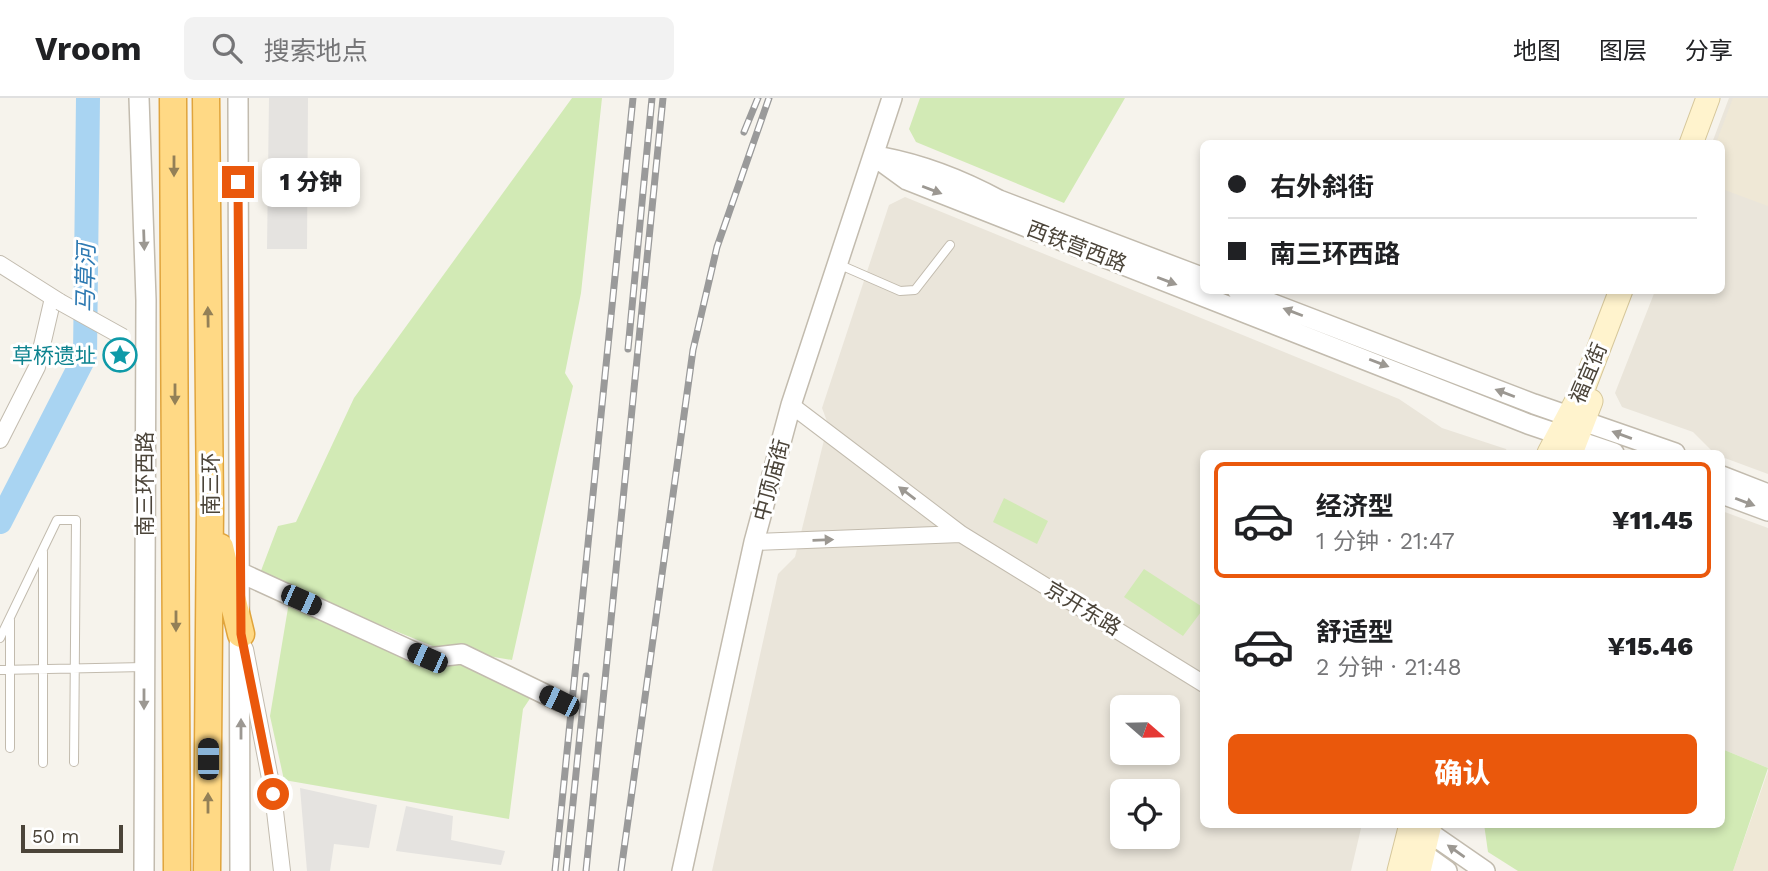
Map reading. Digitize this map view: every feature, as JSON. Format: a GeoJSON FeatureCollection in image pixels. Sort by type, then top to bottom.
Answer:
{"type":"FeatureCollection","features":[{"type":"Feature","properties":{"kind":"highway","name":"南三环"},"geometry":{"type":"LineString","coordinates":[[173,98],[177,868]]}},
{"type":"Feature","properties":{"kind":"highway","name":"南三环"},"geometry":{"type":"LineString","coordinates":[[206,98],[210,508],[207,871]]}},
{"type":"Feature","properties":{"kind":"highway"},"geometry":{"type":"LineString","coordinates":[[210,508],[241,634]]}},
{"type":"Feature","properties":{"kind":"main road"},"geometry":{"type":"LineString","coordinates":[[1677,140],[1693,98]]}},
{"type":"Feature","properties":{"kind":"main road"},"geometry":{"type":"LineString","coordinates":[[1692,140],[1708,98]]}},
{"type":"Feature","properties":{"kind":"main road","name":"福宜街"},"geometry":{"type":"LineString","coordinates":[[1568,436],[1619,294]]}},
{"type":"Feature","properties":{"kind":"main road","name":"福宜街"},"geometry":{"type":"LineString","coordinates":[[1568,436],[1632,294]]}},
{"type":"Feature","properties":{"kind":"main road"},"geometry":{"type":"LineString","coordinates":[[1399,871],[1419,828]]}},
{"type":"Feature","properties":{"kind":"main road"},"geometry":{"type":"LineString","coordinates":[[1420,828],[1420,862]]}},
{"type":"Feature","properties":{"kind":"street","name":"南三环西路"},"geometry":{"type":"LineString","coordinates":[[139,98],[145,349],[144,871]]}},
{"type":"Feature","properties":{"kind":"street"},"geometry":{"type":"LineString","coordinates":[[238,98],[240,871]]}},
{"type":"Feature","properties":{"kind":"street","name":"中顶庙街"},"geometry":{"type":"LineString","coordinates":[[682,871],[754,542],[791,405],[892,98]]}},
{"type":"Feature","properties":{"kind":"street","name":"西铁营西路"},"geometry":{"type":"LineString","coordinates":[[874,156],[923,167],[970,184],[999,200],[1200,276]]}},
{"type":"Feature","properties":{"kind":"street","name":"西铁营西路"},"geometry":{"type":"LineString","coordinates":[[874,156],[907,180],[1200,293]]}},
{"type":"Feature","properties":{"kind":"street"},"geometry":{"type":"LineString","coordinates":[[0,264],[56,300],[145,349]]}},
{"type":"Feature","properties":{"kind":"street","name":"西铁营西路"},"geometry":{"type":"LineString","coordinates":[[1201,294],[1606,450]]}},
{"type":"Feature","properties":{"kind":"street","name":"西铁营西路"},"geometry":{"type":"LineString","coordinates":[[1246,294],[1568,436],[1656,450]]}},
{"type":"Feature","properties":{"kind":"street"},"geometry":{"type":"LineString","coordinates":[[0,440],[37,366],[56,300]]}},
{"type":"Feature","properties":{"kind":"street"},"geometry":{"type":"LineString","coordinates":[[791,405],[961,534]]}},
{"type":"Feature","properties":{"kind":"street"},"geometry":{"type":"LineString","coordinates":[[1725,477],[1768,494]]}},
{"type":"Feature","properties":{"kind":"street"},"geometry":{"type":"LineString","coordinates":[[1725,495],[1768,511]]}},
{"type":"Feature","properties":{"kind":"street"},"geometry":{"type":"LineString","coordinates":[[754,542],[961,534]]}},
{"type":"Feature","properties":{"kind":"street","name":"京开东路"},"geometry":{"type":"LineString","coordinates":[[961,534],[1200,682]]}},
{"type":"Feature","properties":{"kind":"street"},"geometry":{"type":"LineString","coordinates":[[239,572],[427,658],[462,654],[559,701]]}},
{"type":"Feature","properties":{"kind":"street"},"geometry":{"type":"LineString","coordinates":[[241,634],[273,794],[282,871]]}},
{"type":"Feature","properties":{"kind":"street"},"geometry":{"type":"LineString","coordinates":[[1424,828],[1485,871]]}},
{"type":"Feature","properties":{"kind":"street"},"geometry":{"type":"LineString","coordinates":[[1420,862],[1447,871]]}},
{"type":"Feature","properties":{"kind":"lane"},"geometry":{"type":"LineString","coordinates":[[838,264],[900,291],[915,290],[950,245]]}},
{"type":"Feature","properties":{"kind":"lane"},"geometry":{"type":"LineString","coordinates":[[0,638],[57,520],[76,520],[74,762]]}},
{"type":"Feature","properties":{"kind":"lane"},"geometry":{"type":"LineString","coordinates":[[43,548],[43,763]]}},
{"type":"Feature","properties":{"kind":"lane"},"geometry":{"type":"LineString","coordinates":[[10,617],[10,748]]}},
{"type":"Feature","properties":{"kind":"lane"},"geometry":{"type":"LineString","coordinates":[[0,670],[144,667]]}},
{"type":"Feature","properties":{"kind":"shaded area"},"geometry":{"type":"Polygon","coordinates":[[[269,98],[308,98],[307,249],[267,249],[269,98]]]}},
{"type":"Feature","properties":{"kind":"shaded area"},"geometry":{"type":"Polygon","coordinates":[[[1729,98],[1768,98],[1768,474],[1725,458],[1725,450],[1711,450],[1693,432],[1622,407],[1615,393],[1654,294],[1725,294],[1725,140],[1713,140],[1729,98]]]}},
{"type":"Feature","properties":{"kind":"shaded area"},"geometry":{"type":"Polygon","coordinates":[[[1733,98],[1768,98],[1768,206],[1725,190],[1725,140],[1717,140],[1733,98]]]}},
{"type":"Feature","properties":{"kind":"shaded area"},"geometry":{"type":"Polygon","coordinates":[[[905,197],[1399,399],[1442,428],[1506,449],[1200,450],[1200,828],[1361,828],[1351,871],[712,871],[778,574],[795,557],[828,424],[822,408],[889,205],[905,197]]]}},
{"type":"Feature","properties":{"kind":"shaded area"},"geometry":{"type":"Polygon","coordinates":[[[1725,512],[1768,528],[1768,768],[1725,750],[1725,512]]]}},
{"type":"Feature","properties":{"kind":"shaded area"},"geometry":{"type":"Polygon","coordinates":[[[1768,771],[1768,871],[1733,871],[1768,771]]]}},
{"type":"Feature","properties":{"kind":"shaded area"},"geometry":{"type":"Polygon","coordinates":[[[300,788],[377,805],[369,848],[334,844],[330,871],[307,871],[300,788]]]}},
{"type":"Feature","properties":{"kind":"shaded area"},"geometry":{"type":"Polygon","coordinates":[[[406,806],[453,816],[451,840],[505,851],[501,865],[396,851],[406,806]]]}},
{"type":"Feature","properties":{"kind":"green space"},"geometry":{"type":"Polygon","coordinates":[[[572,98],[602,98],[581,293],[565,373],[573,386],[512,660],[435,647],[259,576],[278,526],[296,522],[354,398],[572,98]]]}},
{"type":"Feature","properties":{"kind":"green space"},"geometry":{"type":"Polygon","coordinates":[[[920,98],[1125,98],[1064,203],[916,142],[909,129],[920,98]]]}},
{"type":"Feature","properties":{"kind":"green space"},"geometry":{"type":"Polygon","coordinates":[[[1004,498],[1048,521],[1037,544],[993,522],[1004,498]]]}},
{"type":"Feature","properties":{"kind":"green space"},"geometry":{"type":"Polygon","coordinates":[[[1144,569],[1200,605],[1200,613],[1183,636],[1124,597],[1144,569]]]}},
{"type":"Feature","properties":{"kind":"green space"},"geometry":{"type":"Polygon","coordinates":[[[289,602],[462,660],[533,694],[523,709],[509,819],[284,780],[270,716],[289,602]]]}},
{"type":"Feature","properties":{"kind":"green space"},"geometry":{"type":"Polygon","coordinates":[[[1725,750],[1768,768],[1733,871],[1518,871],[1488,852],[1485,828],[1725,828],[1725,750]]]}},
{"type":"Feature","properties":{"kind":"waterway","name":"马草河"},"geometry":{"type":"LineString","coordinates":[[0,522],[85,356],[88,98]]}},
{"type":"Feature","properties":{"kind":"railway"},"geometry":{"type":"LineString","coordinates":[[555,871],[633,98]]}},
{"type":"Feature","properties":{"kind":"railway"},"geometry":{"type":"LineString","coordinates":[[628,349],[652,98]]}},
{"type":"Feature","properties":{"kind":"railway"},"geometry":{"type":"LineString","coordinates":[[586,871],[663,98]]}},
{"type":"Feature","properties":{"kind":"railway"},"geometry":{"type":"LineString","coordinates":[[744,132],[758,98]]}},
{"type":"Feature","properties":{"kind":"railway"},"geometry":{"type":"LineString","coordinates":[[621,871],[693,350],[717,247],[769,98]]}},
{"type":"Feature","properties":{"kind":"railway"},"geometry":{"type":"LineString","coordinates":[[566,871],[586,676]]}},
{"type":"Feature","properties":{"kind":"place","name":"草桥遗址"},"geometry":{"type":"Point","coordinates":[120,355]}},
{"type":"Feature","properties":{"kind":"route"},"geometry":{"type":"LineString","coordinates":[[238,182],[241,634],[273,794]]}}]}
